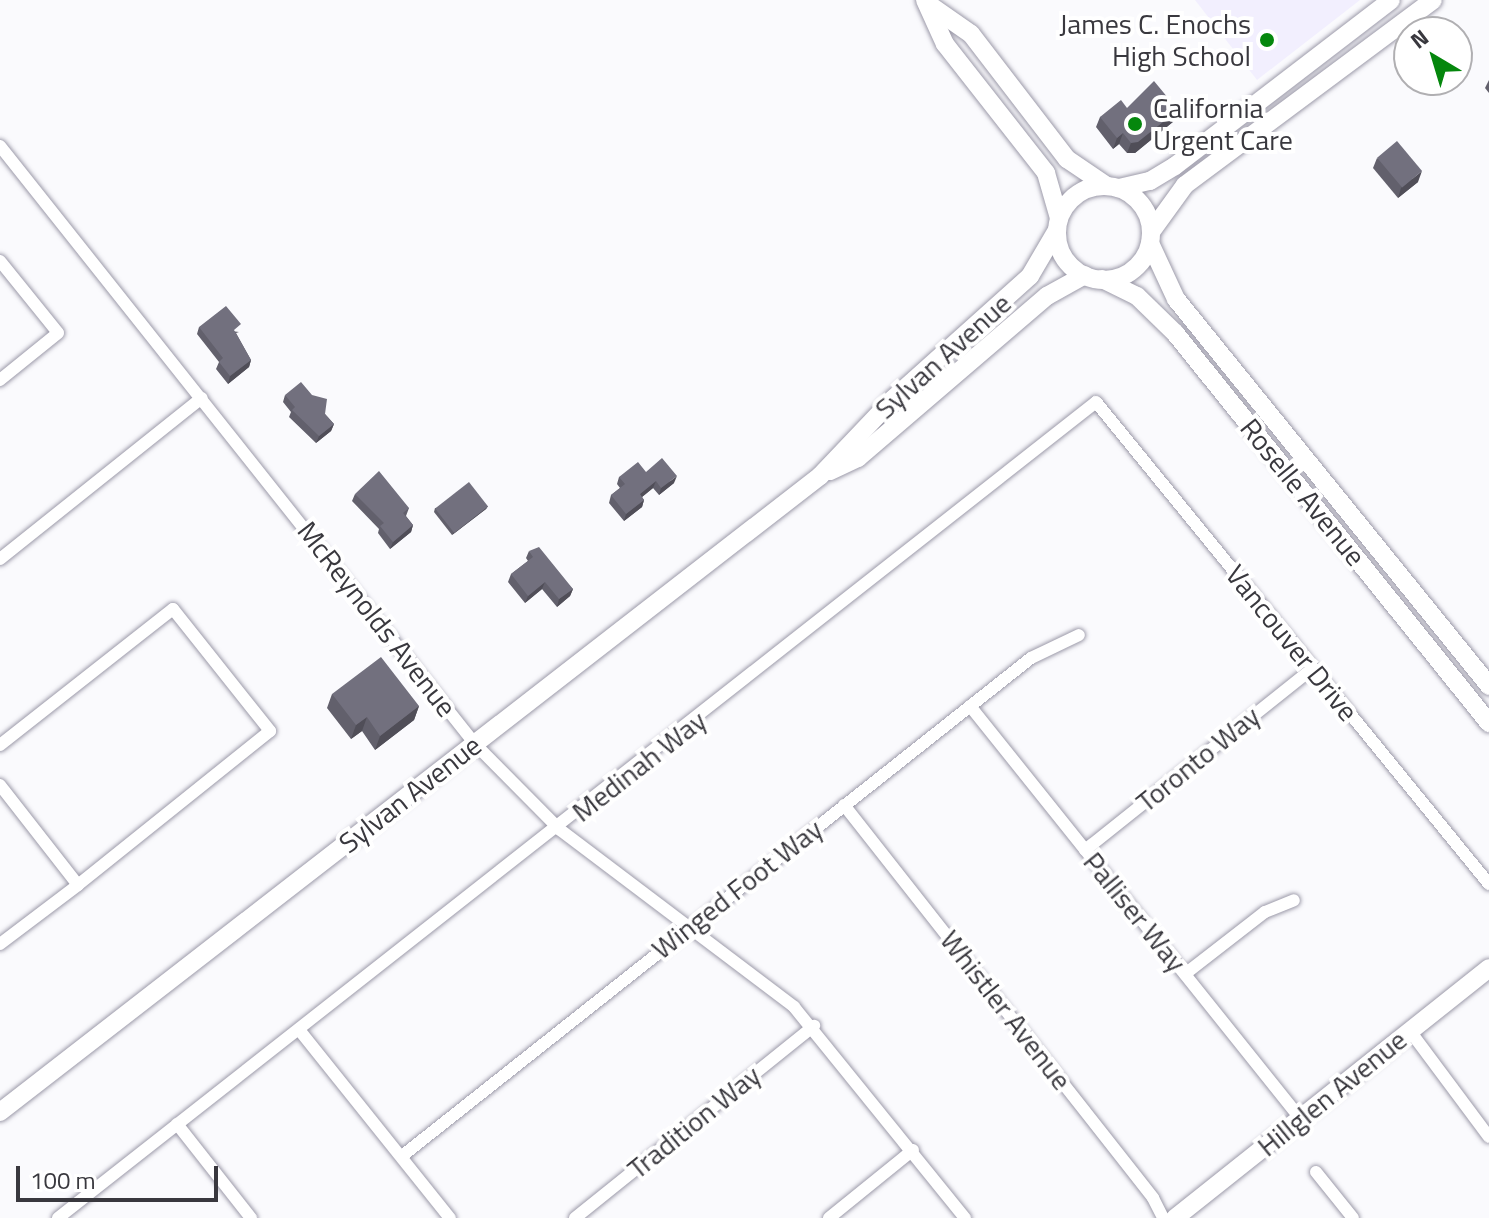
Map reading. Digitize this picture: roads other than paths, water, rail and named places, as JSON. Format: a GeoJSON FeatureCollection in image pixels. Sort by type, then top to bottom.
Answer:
{"type":"FeatureCollection","features":[{"type":"Feature","properties":{"kind":"main road"},"geometry":{"type":"LineString","coordinates":[[1058,224],[1078,193],[1150,181],[1175,166],[1391,0]]}},
{"type":"Feature","properties":{"kind":"main road"},"geometry":{"type":"LineString","coordinates":[[927,2],[945,44],[1046,173],[1066,260],[1093,277],[1131,271],[1185,185],[1433,0]]}},
{"type":"Feature","properties":{"kind":"main road"},"geometry":{"type":"LineString","coordinates":[[927,2],[971,34],[1067,159],[1141,204],[1151,238]]}},
{"type":"Feature","properties":{"kind":"main road","name":"Sylvan Avenue"},"geometry":{"type":"LineString","coordinates":[[0,1112],[820,476],[893,399],[1030,276],[1058,224]]}},
{"type":"Feature","properties":{"kind":"main road","name":"Roselle Avenue"},"geometry":{"type":"LineString","coordinates":[[1151,238],[1176,299],[1489,686]]}},
{"type":"Feature","properties":{"kind":"main road","name":"Roselle Avenue"},"geometry":{"type":"LineString","coordinates":[[1093,277],[1137,296],[1175,333],[1489,723]]}},
{"type":"Feature","properties":{"kind":"main road","name":"Sylvan Avenue"},"geometry":{"type":"LineString","coordinates":[[820,476],[858,458],[1037,304],[1093,277]]}},
{"type":"Feature","properties":{"kind":"main road","name":"Hillglen Avenue"},"geometry":{"type":"LineString","coordinates":[[1175,1218],[1489,968]]}},
{"type":"Feature","properties":{"kind":"street","name":"McReynolds Avenue"},"geometry":{"type":"LineString","coordinates":[[0,146],[475,744],[559,829],[770,986],[814,1026],[965,1218]]}},
{"type":"Feature","properties":{"kind":"street"},"geometry":{"type":"LineString","coordinates":[[0,261],[58,333],[0,380]]}},
{"type":"Feature","properties":{"kind":"street"},"geometry":{"type":"LineString","coordinates":[[0,559],[202,398]]}},
{"type":"Feature","properties":{"kind":"street","name":"Vancouver Drive"},"geometry":{"type":"LineString","coordinates":[[1096,402],[1489,884]]}},
{"type":"Feature","properties":{"kind":"street","name":"Medinah Way"},"geometry":{"type":"LineString","coordinates":[[58,1218],[559,829],[1096,402]]}},
{"type":"Feature","properties":{"kind":"street"},"geometry":{"type":"LineString","coordinates":[[0,745],[173,609],[270,731],[0,944]]}},
{"type":"Feature","properties":{"kind":"street","name":"Winged Foot Way"},"geometry":{"type":"LineString","coordinates":[[402,1156],[687,927],[1031,658],[1079,635]]}},
{"type":"Feature","properties":{"kind":"street","name":"Toronto Way"},"geometry":{"type":"LineString","coordinates":[[1085,850],[1312,669]]}},
{"type":"Feature","properties":{"kind":"street","name":"Palliser Way"},"geometry":{"type":"LineString","coordinates":[[970,706],[1300,1118]]}},
{"type":"Feature","properties":{"kind":"street"},"geometry":{"type":"LineString","coordinates":[[0,785],[78,885]]}},
{"type":"Feature","properties":{"kind":"street","name":"Whistler Avenue"},"geometry":{"type":"LineString","coordinates":[[844,805],[1153,1198],[1163,1218]]}},
{"type":"Feature","properties":{"kind":"street"},"geometry":{"type":"LineString","coordinates":[[1185,974],[1265,912],[1294,900]]}},
{"type":"Feature","properties":{"kind":"street","name":"Tradition Way"},"geometry":{"type":"LineString","coordinates":[[575,1218],[814,1026]]}},
{"type":"Feature","properties":{"kind":"street"},"geometry":{"type":"LineString","coordinates":[[300,1031],[450,1218]]}},
{"type":"Feature","properties":{"kind":"street"},"geometry":{"type":"LineString","coordinates":[[1410,1031],[1489,1137]]}},
{"type":"Feature","properties":{"kind":"street"},"geometry":{"type":"LineString","coordinates":[[177,1124],[251,1218]]}},
{"type":"Feature","properties":{"kind":"street"},"geometry":{"type":"LineString","coordinates":[[829,1218],[913,1150]]}},
{"type":"Feature","properties":{"kind":"street"},"geometry":{"type":"LineString","coordinates":[[1316,1172],[1353,1218]]}},
{"type":"Feature","properties":{"kind":"place","name":"James C. Enochs High School"},"geometry":{"type":"Point","coordinates":[1267,40]}},
{"type":"Feature","properties":{"kind":"place","name":"California Urgent Care"},"geometry":{"type":"Point","coordinates":[1135,124]}}]}
